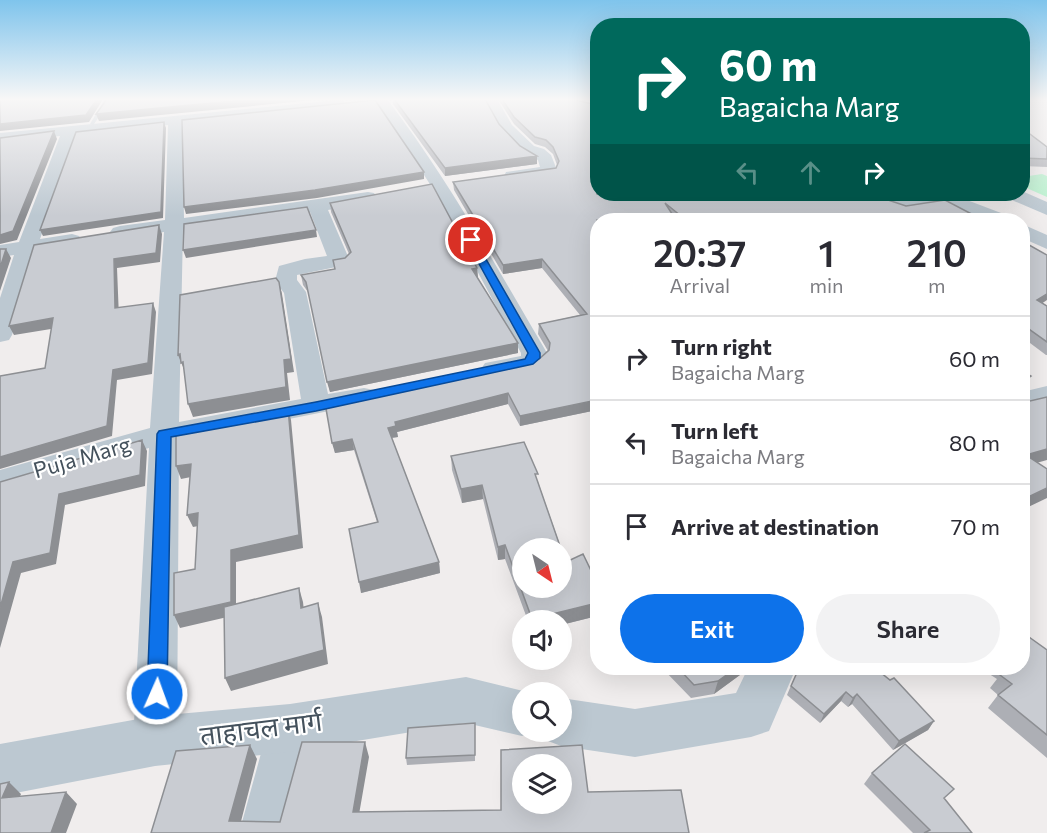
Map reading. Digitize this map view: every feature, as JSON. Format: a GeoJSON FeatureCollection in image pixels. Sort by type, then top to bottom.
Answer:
{"type":"FeatureCollection","features":[{"type":"Feature","properties":{"kind":"street"},"geometry":{"type":"LineString","coordinates":[[0,335],[27,247],[67,138]]}},
{"type":"Feature","properties":{"kind":"street"},"geometry":{"type":"LineString","coordinates":[[155,741],[164,434],[174,224],[175,138]]}},
{"type":"Feature","properties":{"kind":"street"},"geometry":{"type":"LineString","coordinates":[[410,138],[439,184],[534,353],[534,358],[529,362],[473,374]]}},
{"type":"Feature","properties":{"kind":"street"},"geometry":{"type":"LineString","coordinates":[[497,178],[549,170],[544,158],[538,152],[528,149],[517,138]]}},
{"type":"Feature","properties":{"kind":"street"},"geometry":{"type":"LineString","coordinates":[[0,251],[174,224],[317,206],[383,194]]}},
{"type":"Feature","properties":{"kind":"street"},"geometry":{"type":"LineString","coordinates":[[890,201],[912,206],[931,201]]}},
{"type":"Feature","properties":{"kind":"street"},"geometry":{"type":"LineString","coordinates":[[956,201],[985,213]]}},
{"type":"Feature","properties":{"kind":"street"},"geometry":{"type":"LineString","coordinates":[[1029,201],[1047,209]]}},
{"type":"Feature","properties":{"kind":"street"},"geometry":{"type":"LineString","coordinates":[[316,406],[295,292],[286,281],[287,271],[305,265],[339,261],[317,206]]}},
{"type":"Feature","properties":{"kind":"street"},"geometry":{"type":"LineString","coordinates":[[1030,234],[1047,243]]}},
{"type":"Feature","properties":{"kind":"street","name":"Puja Marg"},"geometry":{"type":"LineString","coordinates":[[0,481],[164,434],[383,392]]}},
{"type":"Feature","properties":{"kind":"street"},"geometry":{"type":"LineString","coordinates":[[1030,400],[1047,396]]}},
{"type":"Feature","properties":{"kind":"street"},"geometry":{"type":"LineString","coordinates":[[572,724],[635,733],[750,714],[769,675]]}},
{"type":"Feature","properties":{"kind":"street","name":"ताहाचल मार्ग"},"geometry":{"type":"LineString","coordinates":[[0,770],[155,741],[290,728],[466,700],[512,711]]}},
{"type":"Feature","properties":{"kind":"street"},"geometry":{"type":"LineString","coordinates":[[263,833],[290,728]]}},
{"type":"Feature","properties":{"kind":"green space"},"geometry":{"type":"Polygon","coordinates":[[[1042,174],[1047,176],[1047,197],[1030,190],[1030,176],[1042,174]]]}},
{"type":"Feature","properties":{"kind":"building"},"geometry":{"type":"Polygon","coordinates":[[[0,138],[51,138],[13,231],[0,235],[0,138]]]}},
{"type":"Feature","properties":{"kind":"building"},"geometry":{"type":"Polygon","coordinates":[[[74,138],[163,138],[161,212],[40,230],[74,138]]]}},
{"type":"Feature","properties":{"kind":"building"},"geometry":{"type":"Polygon","coordinates":[[[182,138],[401,138],[424,172],[315,190],[184,207],[182,138]]]}},
{"type":"Feature","properties":{"kind":"building"},"geometry":{"type":"Polygon","coordinates":[[[423,138],[512,138],[520,146],[537,156],[445,168],[423,138]]]}},
{"type":"Feature","properties":{"kind":"building"},"geometry":{"type":"Polygon","coordinates":[[[538,138],[590,138],[590,201],[891,201],[906,206],[947,201],[970,213],[677,213],[665,203],[671,213],[590,213],[590,401],[520,416],[508,393],[395,422],[396,426],[388,428],[439,562],[359,582],[349,529],[378,522],[352,439],[332,443],[325,403],[539,359],[549,350],[550,343],[539,324],[587,314],[542,259],[503,265],[453,182],[556,168],[559,161],[553,147],[546,140],[538,138]]]}},
{"type":"Feature","properties":{"kind":"building"},"geometry":{"type":"Polygon","coordinates":[[[1030,138],[1035,138],[1047,147],[1047,159],[1030,158],[1030,138]]]}},
{"type":"Feature","properties":{"kind":"building"},"geometry":{"type":"Polygon","coordinates":[[[432,184],[477,268],[472,269],[518,343],[327,382],[306,282],[301,275],[335,269],[333,260],[345,258],[351,252],[330,203],[432,184]]]}},
{"type":"Feature","properties":{"kind":"building"},"geometry":{"type":"Polygon","coordinates":[[[307,207],[316,230],[183,250],[184,224],[307,207]]]}},
{"type":"Feature","properties":{"kind":"building"},"geometry":{"type":"Polygon","coordinates":[[[159,225],[156,253],[114,259],[115,308],[153,303],[148,363],[113,370],[107,426],[0,457],[0,376],[45,368],[53,318],[9,326],[34,245],[159,225]]]}},
{"type":"Feature","properties":{"kind":"building"},"geometry":{"type":"Polygon","coordinates":[[[1030,245],[1047,255],[1047,294],[1037,300],[1047,306],[1047,342],[1030,330],[1030,245]]]}},
{"type":"Feature","properties":{"kind":"building"},"geometry":{"type":"Polygon","coordinates":[[[0,249],[6,249],[0,268],[0,249]]]}},
{"type":"Feature","properties":{"kind":"building"},"geometry":{"type":"Polygon","coordinates":[[[276,278],[279,282],[291,359],[284,360],[286,387],[188,404],[183,362],[181,363],[180,354],[178,355],[180,295],[276,278]]]}},
{"type":"Feature","properties":{"kind":"building"},"geometry":{"type":"Polygon","coordinates":[[[1047,397],[1047,449],[1030,454],[1030,401],[1047,397]]]}},
{"type":"Feature","properties":{"kind":"building"},"geometry":{"type":"Polygon","coordinates":[[[288,408],[299,535],[231,550],[231,602],[174,615],[174,573],[195,569],[198,513],[187,515],[191,464],[176,466],[176,431],[288,408]]]}},
{"type":"Feature","properties":{"kind":"building"},"geometry":{"type":"Polygon","coordinates":[[[142,440],[140,475],[59,494],[50,553],[13,562],[0,608],[0,482],[142,440]]]}},
{"type":"Feature","properties":{"kind":"building"},"geometry":{"type":"Polygon","coordinates":[[[524,442],[538,474],[535,474],[558,538],[512,538],[512,564],[505,545],[498,547],[482,485],[461,489],[451,456],[524,442]]]}},
{"type":"Feature","properties":{"kind":"building"},"geometry":{"type":"Polygon","coordinates":[[[1030,458],[1047,469],[1047,488],[1030,496],[1030,458]]]}},
{"type":"Feature","properties":{"kind":"building"},"geometry":{"type":"Polygon","coordinates":[[[583,554],[590,568],[590,605],[569,610],[529,610],[524,598],[572,598],[572,559],[583,554]]]}},
{"type":"Feature","properties":{"kind":"building"},"geometry":{"type":"Polygon","coordinates":[[[299,588],[301,608],[318,603],[324,650],[225,678],[224,607],[299,588]]]}},
{"type":"Feature","properties":{"kind":"building"},"geometry":{"type":"Polygon","coordinates":[[[1030,638],[1047,650],[1047,735],[998,695],[1012,684],[1000,675],[1030,675],[1030,638]]]}},
{"type":"Feature","properties":{"kind":"building"},"geometry":{"type":"Polygon","coordinates":[[[685,675],[726,675],[718,681],[694,685],[685,675]]]}},
{"type":"Feature","properties":{"kind":"building"},"geometry":{"type":"Polygon","coordinates":[[[796,675],[884,675],[890,680],[894,678],[934,721],[899,741],[857,694],[853,698],[846,692],[824,714],[791,686],[796,675]]]}},
{"type":"Feature","properties":{"kind":"building"},"geometry":{"type":"Polygon","coordinates":[[[475,723],[475,755],[406,758],[408,728],[475,723]]]}},
{"type":"Feature","properties":{"kind":"building"},"geometry":{"type":"Polygon","coordinates":[[[302,742],[365,742],[353,812],[501,810],[501,750],[582,745],[588,792],[681,790],[689,833],[151,833],[176,751],[250,745],[229,821],[280,822],[302,742]]]}},
{"type":"Feature","properties":{"kind":"building"},"geometry":{"type":"Polygon","coordinates":[[[905,744],[954,789],[944,798],[972,833],[924,833],[930,830],[872,773],[905,744]]]}},
{"type":"Feature","properties":{"kind":"building"},"geometry":{"type":"Polygon","coordinates":[[[9,782],[2,798],[66,792],[51,833],[0,833],[0,784],[9,782]]]}},
{"type":"Feature","properties":{"kind":"route"},"geometry":{"type":"LineString","coordinates":[[157,694],[164,434],[316,406],[529,362],[534,358],[534,353],[471,240]]}}]}
